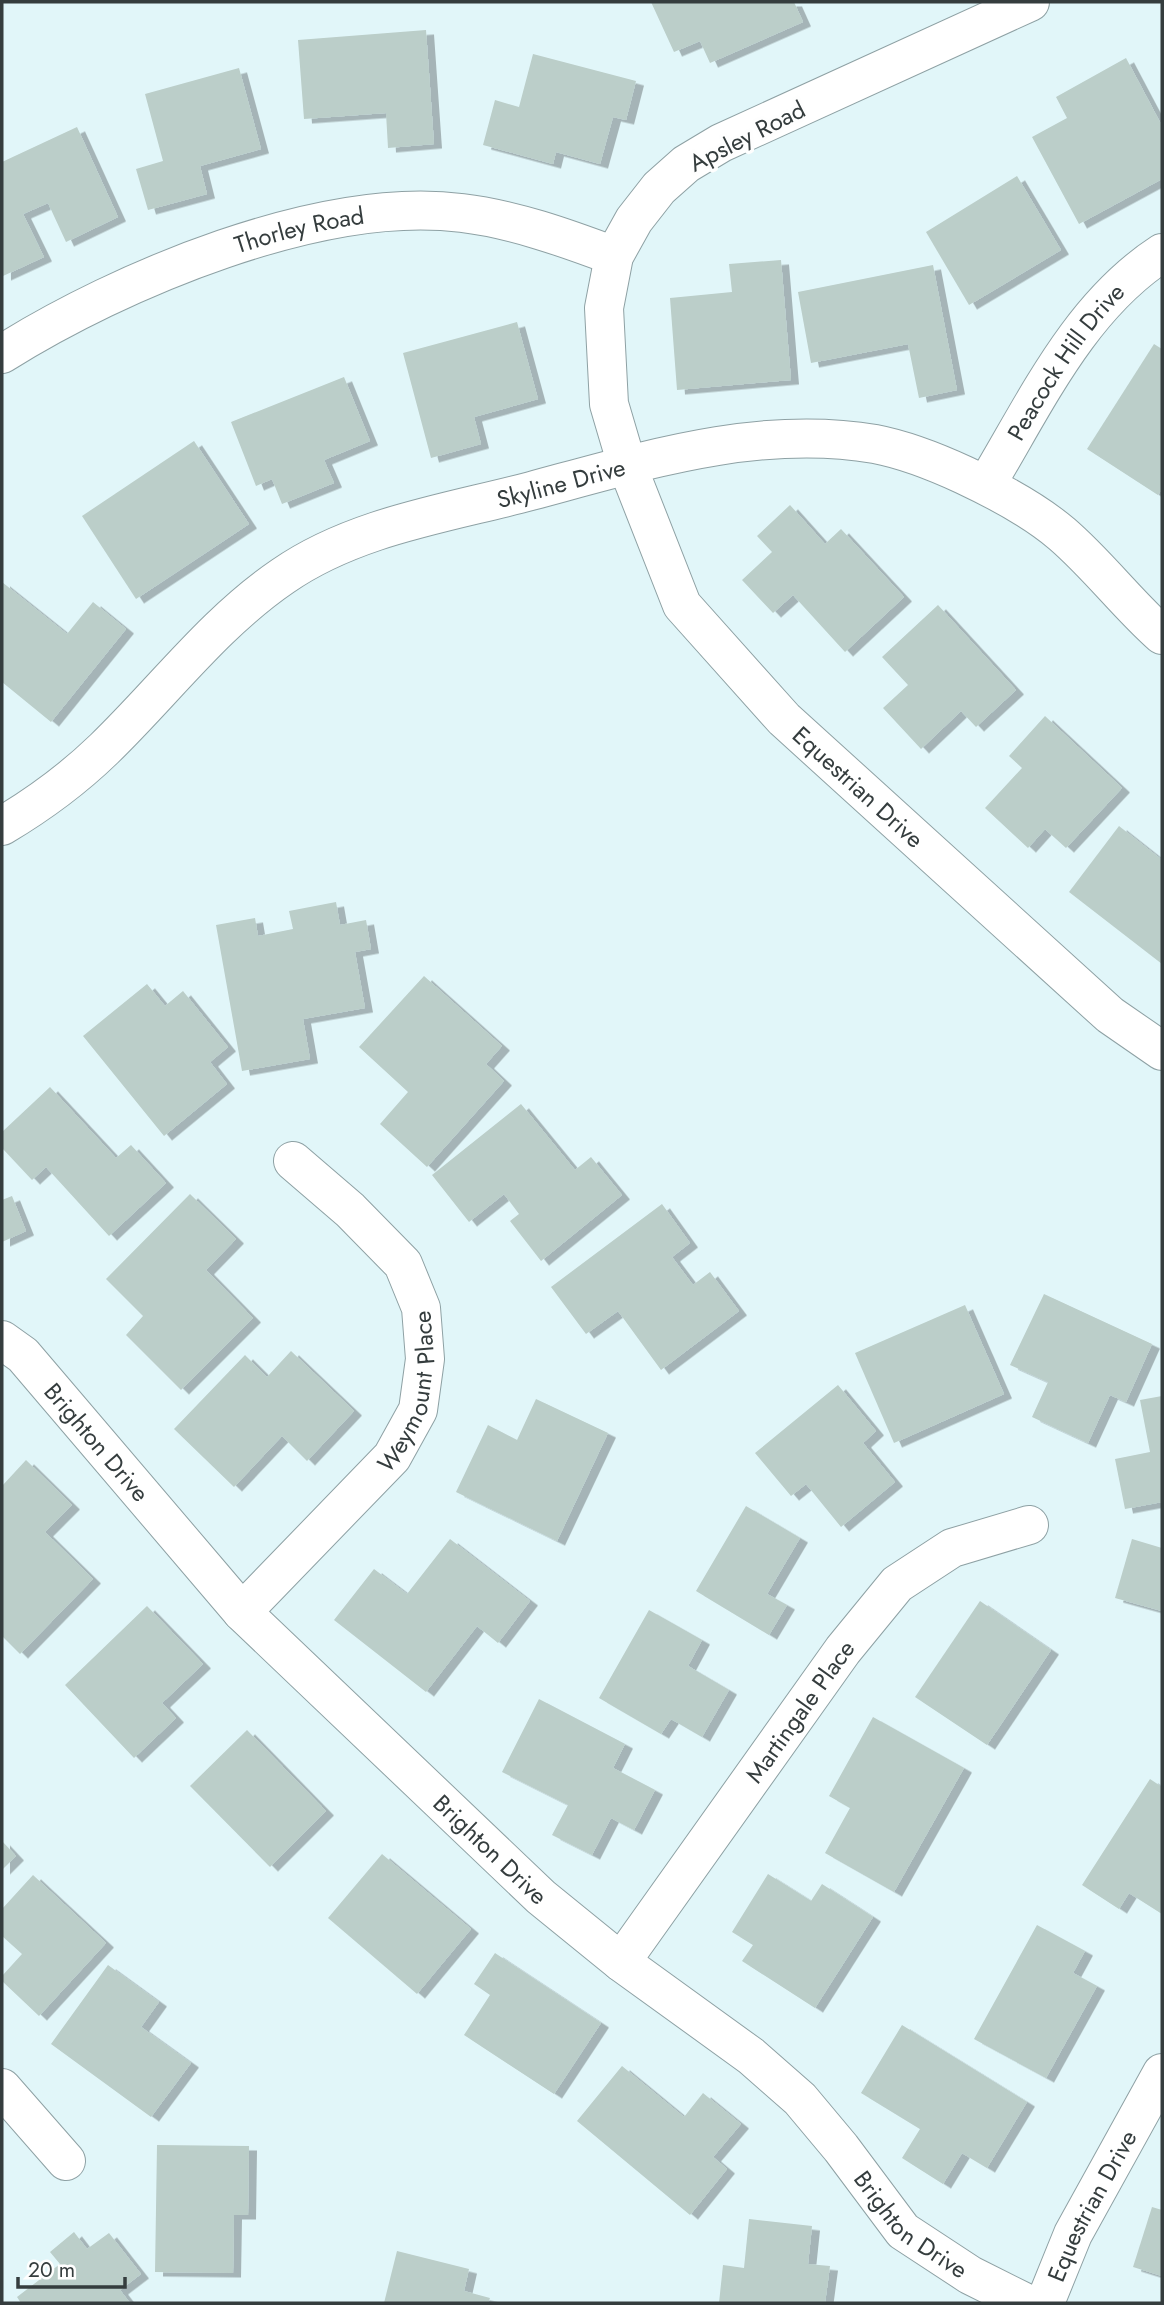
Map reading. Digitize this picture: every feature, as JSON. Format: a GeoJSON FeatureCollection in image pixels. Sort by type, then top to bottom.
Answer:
{"type":"FeatureCollection","features":[{"type":"Feature","properties":{"kind":"street","name":"Apsley Road"},"geometry":{"type":"LineString","coordinates":[[627,465],[609,404],[604,308],[614,256],[634,220],[659,188],[686,164],[721,144],[1030,2]]}},
{"type":"Feature","properties":{"kind":"street","name":"Thorley Road"},"geometry":{"type":"LineString","coordinates":[[2,354],[39,330],[108,295],[225,248],[292,229],[372,213],[462,213],[509,222],[614,256]]}},
{"type":"Feature","properties":{"kind":"street","name":"Peacock Hill Drive"},"geometry":{"type":"LineString","coordinates":[[986,485],[1069,345],[1111,294],[1144,264],[1162,253]]}},
{"type":"Feature","properties":{"kind":"street","name":"Skyline Drive"},"geometry":{"type":"LineString","coordinates":[[2,826],[40,803],[103,749],[231,618],[284,575],[333,549],[388,526],[627,465],[740,442],[830,438],[878,444],[916,454],[986,485],[1062,534],[1162,635]]}},
{"type":"Feature","properties":{"kind":"street","name":"Equestrian Drive"},"geometry":{"type":"LineString","coordinates":[[627,465],[682,605],[784,719],[1110,1015],[1162,1051]]}},
{"type":"Feature","properties":{"kind":"street","name":"Weymount Place"},"geometry":{"type":"LineString","coordinates":[[242,1612],[392,1457],[418,1410],[425,1359],[421,1308],[403,1264],[350,1210],[293,1161]]}},
{"type":"Feature","properties":{"kind":"street","name":"Brighton Drive"},"geometry":{"type":"LineString","coordinates":[[2,1340],[23,1354],[242,1612],[541,1897],[621,1962],[751,2056],[800,2099],[841,2148],[902,2231],[970,2275],[1026,2303]]}},
{"type":"Feature","properties":{"kind":"street","name":"Martingale Place"},"geometry":{"type":"LineString","coordinates":[[621,1962],[843,1650],[897,1584],[953,1548],[1029,1525]]}},
{"type":"Feature","properties":{"kind":"street","name":"Equestrian Drive"},"geometry":{"type":"LineString","coordinates":[[1045,2303],[1073,2234],[1162,2073]]}},
{"type":"Feature","properties":{"kind":"street"},"geometry":{"type":"LineString","coordinates":[[2,2088],[66,2161]]}},
{"type":"Feature","properties":{"kind":"building"},"geometry":{"type":"Polygon","coordinates":[[[651,2],[794,2],[803,22],[710,63],[700,41],[674,52],[651,2]]]}},
{"type":"Feature","properties":{"kind":"building"},"geometry":{"type":"Polygon","coordinates":[[[426,30],[434,144],[388,148],[386,113],[304,119],[298,40],[426,30]]]}},
{"type":"Feature","properties":{"kind":"building"},"geometry":{"type":"Polygon","coordinates":[[[533,54],[636,81],[626,120],[613,117],[600,164],[556,152],[553,164],[483,145],[495,100],[519,107],[533,54]]]}},
{"type":"Feature","properties":{"kind":"building"},"geometry":{"type":"Polygon","coordinates":[[[1126,58],[1162,126],[1162,179],[1079,224],[1032,137],[1067,118],[1056,97],[1126,58]]]}},
{"type":"Feature","properties":{"kind":"building"},"geometry":{"type":"Polygon","coordinates":[[[239,68],[261,149],[200,166],[207,194],[148,210],[136,169],[163,161],[145,94],[239,68]]]}},
{"type":"Feature","properties":{"kind":"building"},"geometry":{"type":"Polygon","coordinates":[[[77,127],[118,217],[66,242],[48,203],[23,214],[44,257],[3,276],[2,162],[77,127]]]}},
{"type":"Feature","properties":{"kind":"building"},"geometry":{"type":"Polygon","coordinates":[[[1017,176],[1061,250],[969,305],[926,232],[1017,176]]]}},
{"type":"Feature","properties":{"kind":"building"},"geometry":{"type":"Polygon","coordinates":[[[781,260],[791,380],[677,390],[670,298],[732,292],[729,264],[781,260]]]}},
{"type":"Feature","properties":{"kind":"building"},"geometry":{"type":"Polygon","coordinates":[[[933,265],[957,390],[919,398],[908,344],[811,363],[798,292],[933,265]]]}},
{"type":"Feature","properties":{"kind":"building"},"geometry":{"type":"Polygon","coordinates":[[[517,322],[538,399],[474,417],[481,444],[431,458],[403,353],[517,322]]]}},
{"type":"Feature","properties":{"kind":"building"},"geometry":{"type":"Polygon","coordinates":[[[1154,344],[1162,349],[1162,489],[1158,495],[1087,449],[1154,344]]]}},
{"type":"Feature","properties":{"kind":"building"},"geometry":{"type":"Polygon","coordinates":[[[344,377],[370,441],[324,460],[334,483],[282,504],[272,479],[256,486],[231,422],[344,377]]]}},
{"type":"Feature","properties":{"kind":"building"},"geometry":{"type":"Polygon","coordinates":[[[194,441],[249,524],[136,599],[82,516],[194,441]]]}},
{"type":"Feature","properties":{"kind":"building"},"geometry":{"type":"Polygon","coordinates":[[[790,505],[825,544],[841,529],[904,597],[845,652],[793,595],[773,613],[742,580],[772,552],[757,536],[790,505]]]}},
{"type":"Feature","properties":{"kind":"building"},"geometry":{"type":"Polygon","coordinates":[[[2,582],[67,634],[93,602],[126,629],[51,722],[2,682],[2,582]]]}},
{"type":"Feature","properties":{"kind":"building"},"geometry":{"type":"Polygon","coordinates":[[[938,605],[1016,690],[976,727],[961,711],[921,749],[883,708],[908,685],[882,657],[938,605]]]}},
{"type":"Feature","properties":{"kind":"building"},"geometry":{"type":"Polygon","coordinates":[[[1045,716],[1122,788],[1066,848],[1045,829],[1028,848],[985,808],[1022,768],[1009,756],[1045,716]]]}},
{"type":"Feature","properties":{"kind":"building"},"geometry":{"type":"Polygon","coordinates":[[[1119,826],[1162,860],[1162,964],[1069,892],[1119,826]]]}},
{"type":"Feature","properties":{"kind":"building"},"geometry":{"type":"Polygon","coordinates":[[[336,902],[340,925],[366,920],[371,949],[355,952],[365,1008],[303,1019],[310,1059],[242,1071],[216,925],[255,918],[258,936],[293,929],[289,911],[336,902]]]}},
{"type":"Feature","properties":{"kind":"building"},"geometry":{"type":"Polygon","coordinates":[[[424,976],[502,1046],[486,1064],[504,1081],[427,1167],[380,1124],[408,1092],[359,1047],[424,976]]]}},
{"type":"Feature","properties":{"kind":"building"},"geometry":{"type":"Polygon","coordinates":[[[147,984],[165,1006],[183,991],[228,1047],[210,1062],[227,1084],[164,1136],[83,1036],[147,984]]]}},
{"type":"Feature","properties":{"kind":"building"},"geometry":{"type":"Polygon","coordinates":[[[50,1087],[116,1158],[131,1145],[166,1183],[109,1236],[46,1167],[32,1180],[2,1148],[2,1132],[50,1087]]]}},
{"type":"Feature","properties":{"kind":"building"},"geometry":{"type":"Polygon","coordinates":[[[521,1104],[575,1170],[591,1157],[622,1195],[541,1261],[510,1221],[519,1214],[504,1194],[469,1222],[432,1175],[521,1104]]]}},
{"type":"Feature","properties":{"kind":"building"},"geometry":{"type":"Polygon","coordinates":[[[190,1194],[236,1239],[206,1270],[253,1318],[181,1390],[126,1335],[143,1316],[106,1279],[190,1194]]]}},
{"type":"Feature","properties":{"kind":"building"},"geometry":{"type":"Polygon","coordinates":[[[12,1196],[26,1231],[2,1242],[2,1200],[12,1196]]]}},
{"type":"Feature","properties":{"kind":"building"},"geometry":{"type":"Polygon","coordinates":[[[662,1204],[690,1243],[672,1257],[693,1285],[710,1272],[739,1311],[661,1370],[618,1311],[586,1334],[551,1287],[662,1204]]]}},
{"type":"Feature","properties":{"kind":"building"},"geometry":{"type":"Polygon","coordinates":[[[1044,1294],[1152,1344],[1126,1402],[1110,1395],[1088,1443],[1032,1417],[1048,1382],[1010,1365],[1044,1294]]]}},
{"type":"Feature","properties":{"kind":"building"},"geometry":{"type":"Polygon","coordinates":[[[965,1305],[1004,1394],[894,1443],[855,1353],[965,1305]]]}},
{"type":"Feature","properties":{"kind":"building"},"geometry":{"type":"Polygon","coordinates":[[[291,1351],[354,1411],[307,1461],[282,1436],[234,1487],[174,1429],[245,1355],[267,1377],[291,1351]]]}},
{"type":"Feature","properties":{"kind":"building"},"geometry":{"type":"Polygon","coordinates":[[[838,1385],[876,1431],[863,1443],[895,1482],[841,1527],[806,1484],[791,1496],[755,1453],[838,1385]]]}},
{"type":"Feature","properties":{"kind":"building"},"geometry":{"type":"Polygon","coordinates":[[[1162,1396],[1162,1502],[1125,1509],[1115,1459],[1150,1452],[1140,1400],[1162,1396]]]}},
{"type":"Feature","properties":{"kind":"building"},"geometry":{"type":"Polygon","coordinates":[[[536,1399],[608,1433],[557,1541],[456,1492],[488,1425],[517,1440],[536,1399]]]}},
{"type":"Feature","properties":{"kind":"building"},"geometry":{"type":"Polygon","coordinates":[[[26,1460],[72,1505],[45,1532],[93,1579],[20,1654],[2,1636],[2,1486],[26,1460]]]}},
{"type":"Feature","properties":{"kind":"building"},"geometry":{"type":"Polygon","coordinates":[[[746,1506],[800,1538],[767,1594],[787,1605],[769,1635],[696,1591],[746,1506]]]}},
{"type":"Feature","properties":{"kind":"building"},"geometry":{"type":"Polygon","coordinates":[[[450,1539],[530,1601],[498,1643],[477,1626],[426,1692],[334,1620],[374,1569],[407,1594],[450,1539]]]}},
{"type":"Feature","properties":{"kind":"building"},"geometry":{"type":"Polygon","coordinates":[[[1132,1539],[1162,1548],[1162,1611],[1115,1598],[1132,1539]]]}},
{"type":"Feature","properties":{"kind":"building"},"geometry":{"type":"Polygon","coordinates":[[[980,1601],[1051,1650],[987,1745],[915,1697],[980,1601]]]}},
{"type":"Feature","properties":{"kind":"building"},"geometry":{"type":"Polygon","coordinates":[[[147,1606],[203,1664],[162,1703],[176,1718],[134,1758],[65,1685],[147,1606]]]}},
{"type":"Feature","properties":{"kind":"building"},"geometry":{"type":"Polygon","coordinates":[[[649,1610],[702,1640],[688,1666],[729,1690],[702,1737],[671,1719],[661,1734],[599,1698],[649,1610]]]}},
{"type":"Feature","properties":{"kind":"building"},"geometry":{"type":"Polygon","coordinates":[[[539,1699],[625,1744],[613,1768],[655,1790],[634,1830],[611,1818],[592,1855],[552,1835],[568,1805],[502,1772],[539,1699]]]}},
{"type":"Feature","properties":{"kind":"building"},"geometry":{"type":"Polygon","coordinates":[[[873,1717],[964,1768],[894,1892],[825,1853],[850,1808],[829,1796],[873,1717]]]}},
{"type":"Feature","properties":{"kind":"building"},"geometry":{"type":"Polygon","coordinates":[[[247,1730],[326,1811],[270,1867],[190,1786],[247,1730]]]}},
{"type":"Feature","properties":{"kind":"building"},"geometry":{"type":"Polygon","coordinates":[[[1150,1779],[1162,1787],[1162,1914],[1129,1893],[1119,1909],[1082,1885],[1150,1779]]]}},
{"type":"Feature","properties":{"kind":"building"},"geometry":{"type":"Polygon","coordinates":[[[2,1841],[16,1856],[2,1870],[2,1841]]]}},
{"type":"Feature","properties":{"kind":"building"},"geometry":{"type":"Polygon","coordinates":[[[382,1854],[471,1929],[417,1994],[328,1918],[382,1854]]]}},
{"type":"Feature","properties":{"kind":"building"},"geometry":{"type":"Polygon","coordinates":[[[768,1874],[811,1901],[822,1884],[873,1917],[815,2008],[742,1961],[753,1945],[732,1932],[768,1874]]]}},
{"type":"Feature","properties":{"kind":"building"},"geometry":{"type":"Polygon","coordinates":[[[33,1875],[106,1943],[39,2016],[2,1981],[2,1976],[22,1954],[2,1936],[2,1909],[33,1875]]]}},
{"type":"Feature","properties":{"kind":"building"},"geometry":{"type":"Polygon","coordinates":[[[1037,1925],[1085,1951],[1073,1973],[1097,1986],[1046,2078],[974,2039],[1037,1925]]]}},
{"type":"Feature","properties":{"kind":"building"},"geometry":{"type":"Polygon","coordinates":[[[495,1953],[601,2023],[554,2094],[464,2035],[490,1995],[474,1984],[495,1953]]]}},
{"type":"Feature","properties":{"kind":"building"},"geometry":{"type":"Polygon","coordinates":[[[108,1965],[159,2002],[141,2027],[191,2063],[151,2117],[51,2044],[108,1965]]]}},
{"type":"Feature","properties":{"kind":"building"},"geometry":{"type":"Polygon","coordinates":[[[902,2025],[1027,2102],[987,2168],[962,2153],[943,2184],[902,2158],[920,2129],[861,2093],[902,2025]]]}},
{"type":"Feature","properties":{"kind":"building"},"geometry":{"type":"Polygon","coordinates":[[[622,2066],[684,2117],[703,2093],[741,2124],[713,2157],[727,2169],[690,2215],[577,2121],[622,2066]]]}},
{"type":"Feature","properties":{"kind":"building"},"geometry":{"type":"Polygon","coordinates":[[[157,2145],[249,2146],[248,2215],[234,2215],[233,2273],[155,2272],[157,2145]]]}},
{"type":"Feature","properties":{"kind":"building"},"geometry":{"type":"Polygon","coordinates":[[[1152,2207],[1162,2210],[1162,2276],[1133,2267],[1152,2207]]]}},
{"type":"Feature","properties":{"kind":"building"},"geometry":{"type":"Polygon","coordinates":[[[749,2219],[812,2226],[808,2264],[830,2266],[825,2303],[719,2303],[723,2265],[744,2268],[749,2219]]]}},
{"type":"Feature","properties":{"kind":"building"},"geometry":{"type":"Polygon","coordinates":[[[74,2232],[87,2249],[109,2233],[141,2274],[120,2290],[130,2303],[21,2303],[17,2297],[60,2264],[50,2252],[74,2232]]]}},
{"type":"Feature","properties":{"kind":"building"},"geometry":{"type":"Polygon","coordinates":[[[397,2251],[469,2269],[464,2291],[490,2298],[488,2303],[384,2303],[397,2251]]]}}]}
